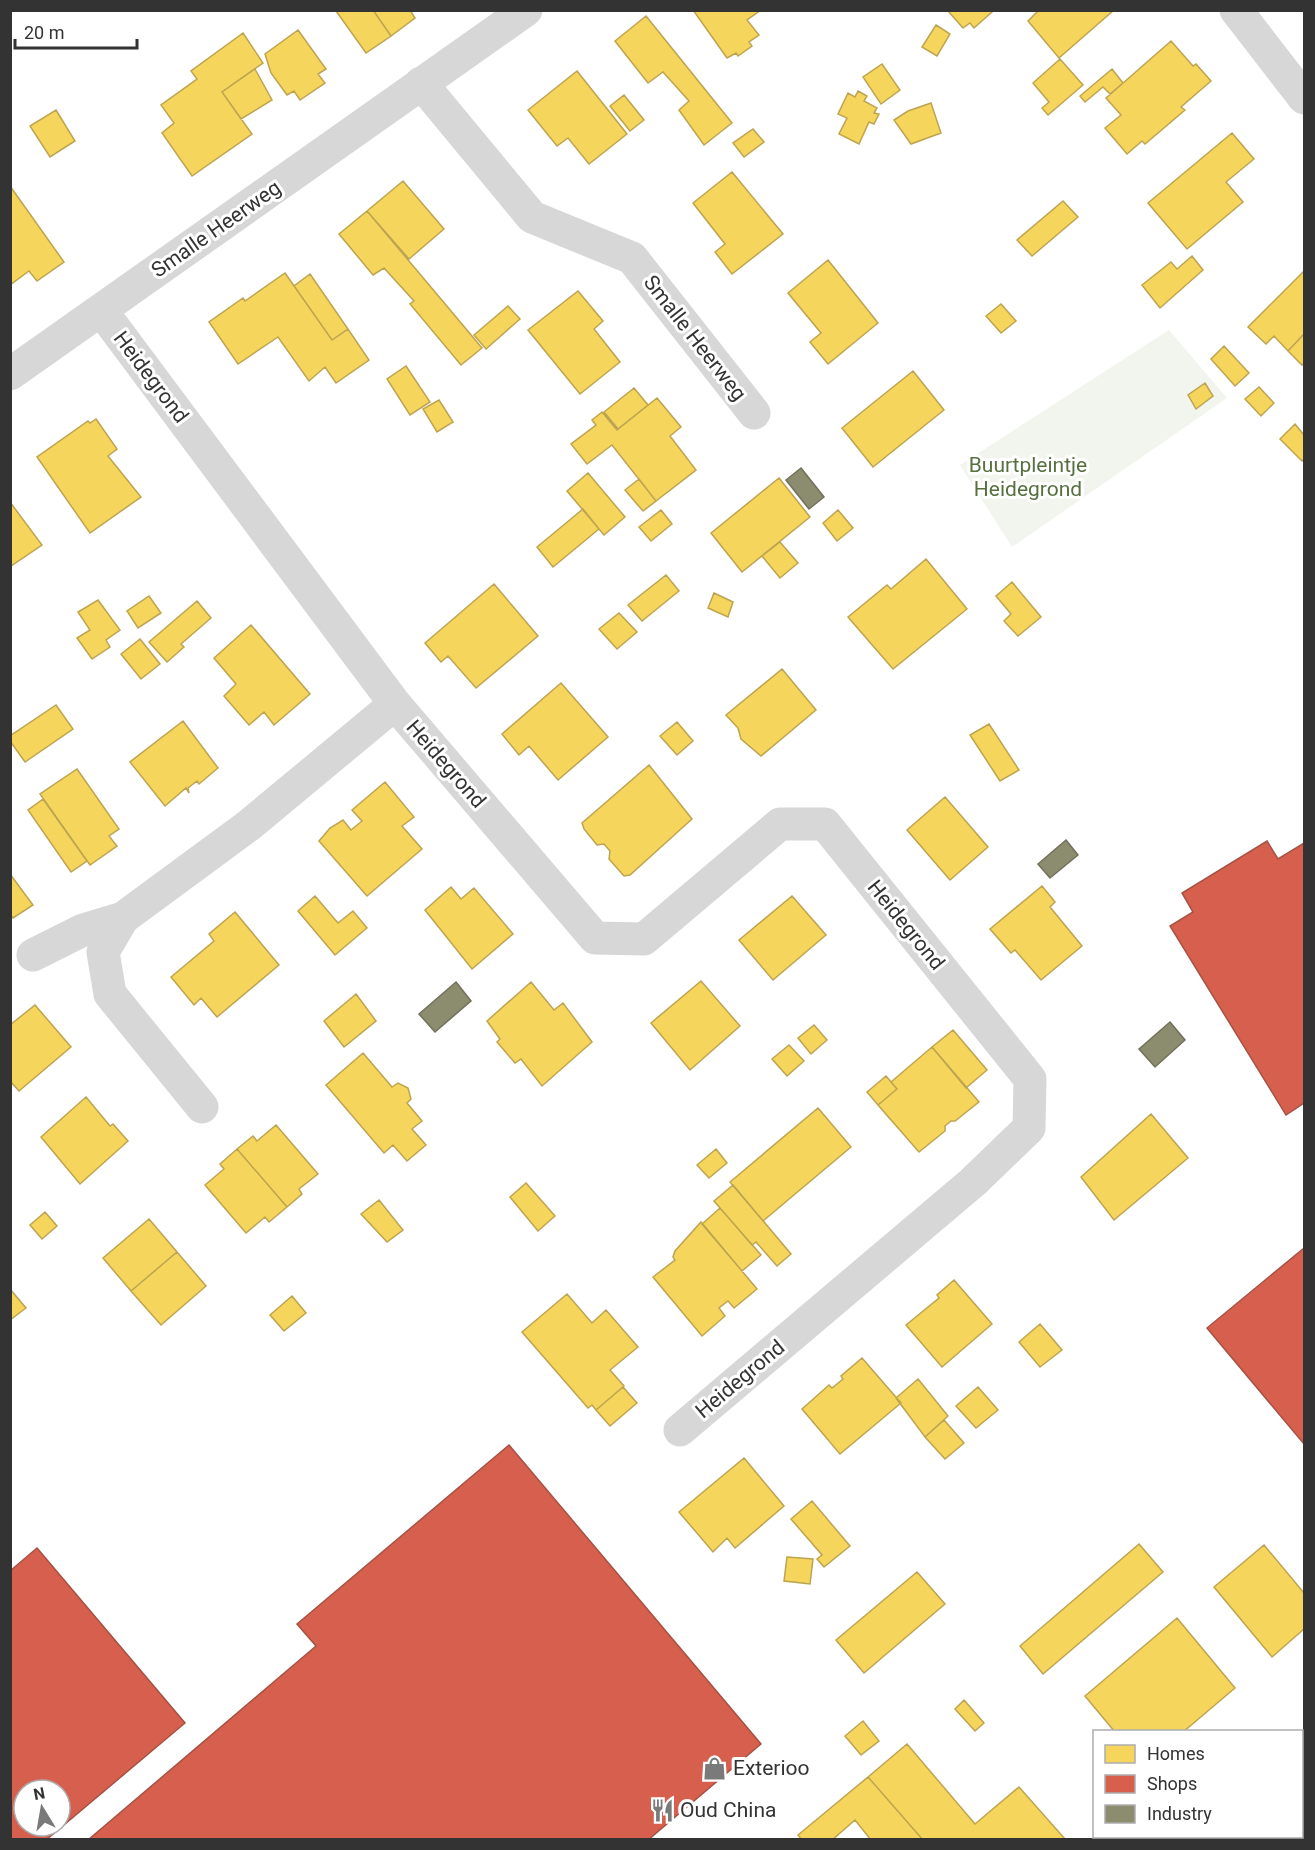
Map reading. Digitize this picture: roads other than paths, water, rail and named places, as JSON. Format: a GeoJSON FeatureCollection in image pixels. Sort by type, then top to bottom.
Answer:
{"type":"FeatureCollection","features":[{"type":"Feature","properties":{"kind":"street","name":"Smalle Heerweg"},"geometry":{"type":"LineString","coordinates":[[10,374],[526,10]]}},
{"type":"Feature","properties":{"kind":"street"},"geometry":{"type":"LineString","coordinates":[[1236,10],[1305,98]]}},
{"type":"Feature","properties":{"kind":"street","name":"Smalle Heerweg"},"geometry":{"type":"LineString","coordinates":[[421,83],[532,218],[632,258],[754,413]]}},
{"type":"Feature","properties":{"kind":"street","name":"Heidegrond"},"geometry":{"type":"LineString","coordinates":[[101,310],[395,704],[595,938],[644,939],[780,824],[825,824],[1030,1079],[1029,1128],[973,1182],[680,1430]]}},
{"type":"Feature","properties":{"kind":"street","name":"Heidegrond"},"geometry":{"type":"LineString","coordinates":[[33,955],[83,930],[123,918],[248,826],[395,704]]}},
{"type":"Feature","properties":{"kind":"street","name":"Heidegrond"},"geometry":{"type":"LineString","coordinates":[[123,918],[103,952],[110,994],[202,1107]]}},
{"type":"Feature","properties":{"kind":"place","name":"Exterioo"},"geometry":{"type":"Point","coordinates":[715,1768]}},
{"type":"Feature","properties":{"kind":"place","name":"Oud China"},"geometry":{"type":"Point","coordinates":[662,1810]}},
{"type":"Feature","properties":{"kind":"park label","name":"Buurtpleintje Heidegrond"},"geometry":{"type":"Point","coordinates":[1028,477]}}]}
